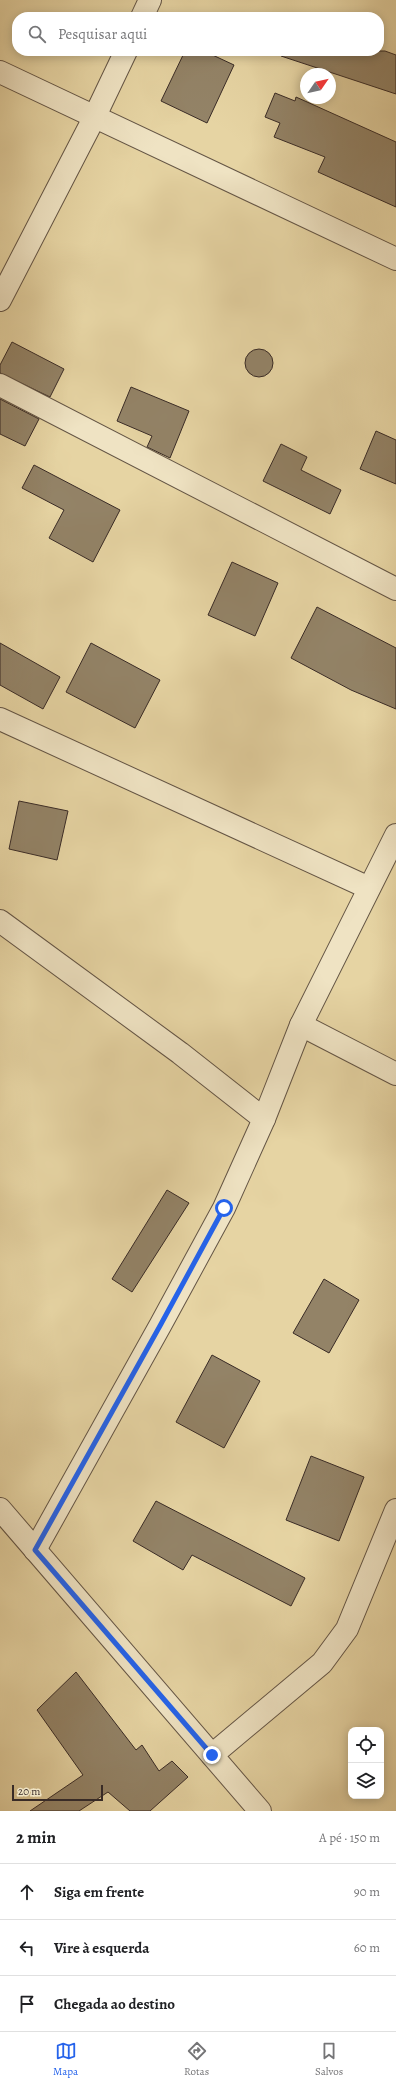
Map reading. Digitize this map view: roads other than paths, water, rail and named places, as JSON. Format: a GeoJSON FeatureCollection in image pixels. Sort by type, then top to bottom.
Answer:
{"type":"FeatureCollection","features":[{"type":"Feature","properties":{"kind":"street"},"geometry":{"type":"LineString","coordinates":[[144,12],[150,0]]}},
{"type":"Feature","properties":{"kind":"street"},"geometry":{"type":"LineString","coordinates":[[0,300],[94,118],[124,56]]}},
{"type":"Feature","properties":{"kind":"street"},"geometry":{"type":"LineString","coordinates":[[0,72],[94,118],[396,259]]}},
{"type":"Feature","properties":{"kind":"street"},"geometry":{"type":"LineString","coordinates":[[0,385],[396,589]]}},
{"type":"Feature","properties":{"kind":"street"},"geometry":{"type":"LineString","coordinates":[[0,719],[369,888]]}},
{"type":"Feature","properties":{"kind":"street"},"geometry":{"type":"LineString","coordinates":[[35,1550],[224,1208],[264,1119],[301,1025],[396,835]]}},
{"type":"Feature","properties":{"kind":"street"},"geometry":{"type":"LineString","coordinates":[[0,920],[180,1053],[264,1119]]}},
{"type":"Feature","properties":{"kind":"street"},"geometry":{"type":"LineString","coordinates":[[301,1025],[396,1074]]}},
{"type":"Feature","properties":{"kind":"street"},"geometry":{"type":"LineString","coordinates":[[0,1509],[260,1811]]}},
{"type":"Feature","properties":{"kind":"street"},"geometry":{"type":"LineString","coordinates":[[212,1755],[322,1663],[347,1629],[396,1510]]}}]}
